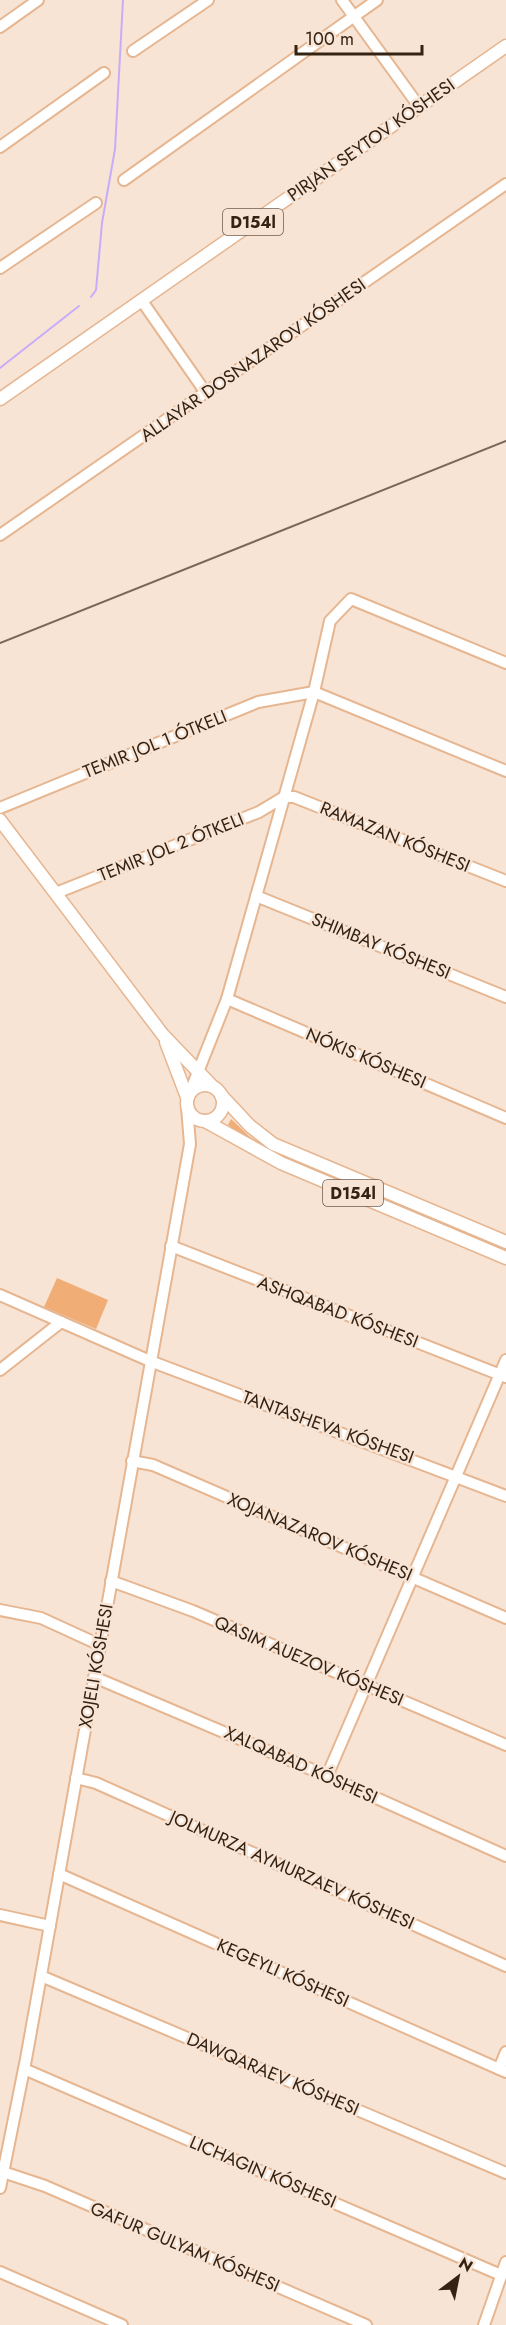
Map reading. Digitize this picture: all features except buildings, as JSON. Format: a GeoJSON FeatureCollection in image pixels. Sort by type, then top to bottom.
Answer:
{"type":"FeatureCollection","features":[{"type":"Feature","properties":{"kind":"main road","name":"PIRJAN SEYTOV KÓSHESI"},"geometry":{"type":"LineString","coordinates":[[0,399],[418,105],[506,46]]}},
{"type":"Feature","properties":{"kind":"main road","name":"D154l"},"geometry":{"type":"LineString","coordinates":[[0,820],[163,1035],[250,1126],[273,1144],[506,1242]]}},
{"type":"Feature","properties":{"kind":"main road","name":"D154l"},"geometry":{"type":"LineString","coordinates":[[163,1035],[194,1117],[281,1163],[506,1258]]}},
{"type":"Feature","properties":{"kind":"main road"},"geometry":{"type":"LineString","coordinates":[[188,1099],[198,1086],[217,1090],[222,1107],[220,1112],[205,1121]]}},
{"type":"Feature","properties":{"kind":"street"},"geometry":{"type":"LineString","coordinates":[[0,27],[38,0]]}},
{"type":"Feature","properties":{"kind":"street"},"geometry":{"type":"LineString","coordinates":[[133,51],[208,0]]}},
{"type":"Feature","properties":{"kind":"street"},"geometry":{"type":"LineString","coordinates":[[342,0],[418,105]]}},
{"type":"Feature","properties":{"kind":"street"},"geometry":{"type":"LineString","coordinates":[[124,180],[377,0]]}},
{"type":"Feature","properties":{"kind":"street"},"geometry":{"type":"LineString","coordinates":[[0,147],[104,73]]}},
{"type":"Feature","properties":{"kind":"street","name":"ALLAYAR DOSNAZAROV KÓSHESI"},"geometry":{"type":"LineString","coordinates":[[0,535],[506,184]]}},
{"type":"Feature","properties":{"kind":"street"},"geometry":{"type":"LineString","coordinates":[[0,268],[96,203]]}},
{"type":"Feature","properties":{"kind":"street"},"geometry":{"type":"LineString","coordinates":[[142,301],[206,393]]}},
{"type":"Feature","properties":{"kind":"street"},"geometry":{"type":"LineString","coordinates":[[190,1144],[188,1099],[227,999],[314,692],[330,621],[351,599],[506,663]]}},
{"type":"Feature","properties":{"kind":"street"},"geometry":{"type":"LineString","coordinates":[[314,692],[506,771]]}},
{"type":"Feature","properties":{"kind":"street","name":"TEMIR JOL 1 ÓTKELI"},"geometry":{"type":"LineString","coordinates":[[0,808],[258,702],[314,692]]}},
{"type":"Feature","properties":{"kind":"street","name":"RAMAZAN KÓSHESI"},"geometry":{"type":"LineString","coordinates":[[284,797],[294,797],[506,880]]}},
{"type":"Feature","properties":{"kind":"street","name":"TEMIR JOL 2 ÓTKELI"},"geometry":{"type":"LineString","coordinates":[[56,893],[259,812],[284,797]]}},
{"type":"Feature","properties":{"kind":"street"},"geometry":{"type":"LineString","coordinates":[[256,896],[506,997]]}},
{"type":"Feature","properties":{"kind":"street","name":"NÓKIS KÓSHESI"},"geometry":{"type":"LineString","coordinates":[[227,999],[506,1118]]}},
{"type":"Feature","properties":{"kind":"street"},"geometry":{"type":"LineString","coordinates":[[190,1144],[205,1121]]}},
{"type":"Feature","properties":{"kind":"street","name":"XOJELI KÓSHESI"},"geometry":{"type":"LineString","coordinates":[[0,2188],[41,1976],[190,1144]]}},
{"type":"Feature","properties":{"kind":"street","name":"ASHQABAD KÓSHESI"},"geometry":{"type":"LineString","coordinates":[[171,1246],[503,1376]]}},
{"type":"Feature","properties":{"kind":"street","name":"TANTASHEVA KÓSHESI"},"geometry":{"type":"LineString","coordinates":[[0,1295],[150,1361],[506,1496]]}},
{"type":"Feature","properties":{"kind":"street"},"geometry":{"type":"LineString","coordinates":[[0,1370],[61,1322]]}},
{"type":"Feature","properties":{"kind":"street"},"geometry":{"type":"LineString","coordinates":[[327,1776],[365,1684],[503,1376],[506,1360]]}},
{"type":"Feature","properties":{"kind":"street","name":"XOJANAZAROV KÓSHESI"},"geometry":{"type":"LineString","coordinates":[[132,1461],[153,1465],[506,1618]]}},
{"type":"Feature","properties":{"kind":"street"},"geometry":{"type":"LineString","coordinates":[[111,1581],[193,1611],[506,1744]]}},
{"type":"Feature","properties":{"kind":"street"},"geometry":{"type":"LineString","coordinates":[[0,1610],[41,1617],[99,1645]]}},
{"type":"Feature","properties":{"kind":"street","name":"XALQABAD KÓSHESI"},"geometry":{"type":"LineString","coordinates":[[94,1677],[327,1776],[506,1856]]}},
{"type":"Feature","properties":{"kind":"street","name":"JOLMURZA AYMURZAEV KÓSHESI"},"geometry":{"type":"LineString","coordinates":[[76,1778],[96,1783],[506,1966]]}},
{"type":"Feature","properties":{"kind":"street","name":"KEGEYLI KÓSHESI"},"geometry":{"type":"LineString","coordinates":[[59,1874],[502,2071]]}},
{"type":"Feature","properties":{"kind":"street"},"geometry":{"type":"LineString","coordinates":[[0,1915],[50,1926]]}},
{"type":"Feature","properties":{"kind":"street","name":"DAWQARAEV KÓSHESI"},"geometry":{"type":"LineString","coordinates":[[41,1976],[506,2173]]}},
{"type":"Feature","properties":{"kind":"street"},"geometry":{"type":"LineString","coordinates":[[502,2071],[506,2052]]}},
{"type":"Feature","properties":{"kind":"street","name":"LICHAGIN KÓSHESI"},"geometry":{"type":"LineString","coordinates":[[24,2069],[501,2275]]}},
{"type":"Feature","properties":{"kind":"street","name":"GAFUR GULYAM KÓSHESI"},"geometry":{"type":"LineString","coordinates":[[3,2172],[45,2186],[366,2325]]}},
{"type":"Feature","properties":{"kind":"street"},"geometry":{"type":"LineString","coordinates":[[484,2325],[506,2262]]}},
{"type":"Feature","properties":{"kind":"street"},"geometry":{"type":"LineString","coordinates":[[0,2272],[122,2325]]}},
{"type":"Feature","properties":{"kind":"shaded area"},"geometry":{"type":"Polygon","coordinates":[[[231,1119],[249,1136],[269,1149],[506,1249],[506,1253],[268,1152],[228,1125],[231,1119]]]}},
{"type":"Feature","properties":{"kind":"shaded area"},"geometry":{"type":"Polygon","coordinates":[[[57,1278],[108,1300],[96,1329],[44,1307],[57,1278]]]}},
{"type":"Feature","properties":{"kind":"waterway"},"geometry":{"type":"LineString","coordinates":[[91,297],[96,290],[102,223],[115,149],[123,0]]}},
{"type":"Feature","properties":{"kind":"waterway"},"geometry":{"type":"LineString","coordinates":[[0,368],[79,306]]}},
{"type":"Feature","properties":{"kind":"railway"},"geometry":{"type":"LineString","coordinates":[[0,643],[506,441]]}}]}
